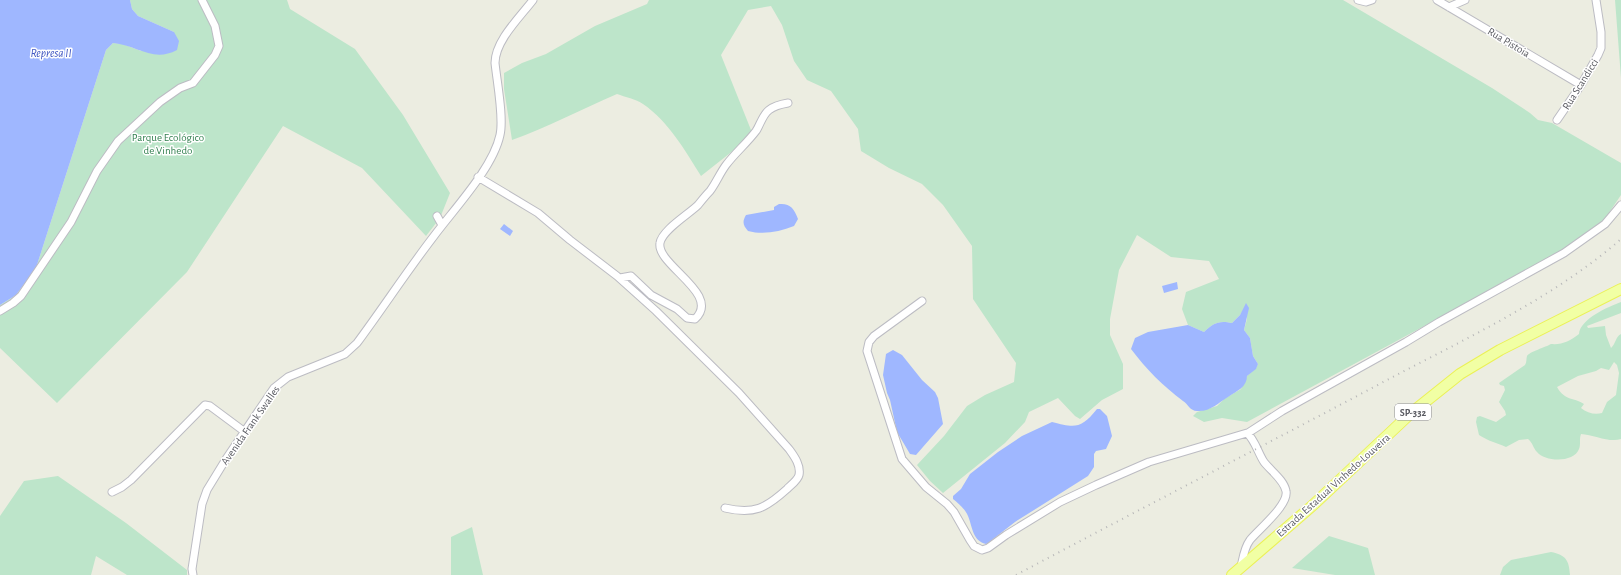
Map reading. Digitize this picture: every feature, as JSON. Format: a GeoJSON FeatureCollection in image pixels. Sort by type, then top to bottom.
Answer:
{"type":"FeatureCollection","features":[{"type":"Feature","properties":{"kind":"main road","name":"Estrada Estadual Vinhedo-Louveira"},"geometry":{"type":"LineString","coordinates":[[1232,575],[1312,506],[1410,414],[1460,374],[1500,350],[1621,289]]}},
{"type":"Feature","properties":{"kind":"street"},"geometry":{"type":"LineString","coordinates":[[0,311],[13,303],[26,289],[71,222],[98,171],[118,141],[160,102],[180,88],[193,83],[215,55],[219,46],[215,26],[202,0]]}},
{"type":"Feature","properties":{"kind":"street","name":"Avenida Frank Swalles"},"geometry":{"type":"LineString","coordinates":[[193,575],[202,504],[207,490],[274,388],[288,377],[345,354],[357,343],[442,225],[478,178],[494,152],[500,136],[502,125],[495,59],[498,47],[533,0]]}},
{"type":"Feature","properties":{"kind":"street"},"geometry":{"type":"LineString","coordinates":[[1358,0],[1366,2],[1372,0]]}},
{"type":"Feature","properties":{"kind":"street","name":"Rua Pistoia"},"geometry":{"type":"LineString","coordinates":[[1437,0],[1581,85]]}},
{"type":"Feature","properties":{"kind":"street"},"geometry":{"type":"LineString","coordinates":[[1449,7],[1465,0]]}},
{"type":"Feature","properties":{"kind":"street","name":"Rua Scandicci"},"geometry":{"type":"LineString","coordinates":[[1557,120],[1581,85],[1601,48],[1601,32],[1596,0]]}},
{"type":"Feature","properties":{"kind":"street"},"geometry":{"type":"LineString","coordinates":[[620,278],[631,276],[651,295],[677,309],[687,318],[695,319],[700,314],[702,305],[697,294],[685,278],[660,251],[660,243],[662,238],[698,204],[711,189],[726,165],[756,131],[768,110],[780,104],[788,103]]}},
{"type":"Feature","properties":{"kind":"street"},"geometry":{"type":"LineString","coordinates":[[478,178],[538,213],[620,278],[656,311],[739,394],[789,448],[799,468],[797,479],[765,507],[746,512],[725,508]]}},
{"type":"Feature","properties":{"kind":"street"},"geometry":{"type":"LineString","coordinates":[[922,300],[874,336],[869,342],[867,351],[902,459],[926,487],[947,504],[954,512],[970,540],[979,549],[988,548],[1060,502],[1148,462],[1240,434],[1248,434],[1282,411],[1564,253],[1605,224],[1621,205]]}},
{"type":"Feature","properties":{"kind":"street"},"geometry":{"type":"LineString","coordinates":[[437,216],[442,225]]}},
{"type":"Feature","properties":{"kind":"street"},"geometry":{"type":"LineString","coordinates":[[112,492],[131,480],[205,405],[210,406],[245,432]]}},
{"type":"Feature","properties":{"kind":"street"},"geometry":{"type":"LineString","coordinates":[[1241,566],[1246,546],[1250,539],[1280,506],[1286,494],[1286,490],[1281,481],[1264,461],[1248,434]]}},
{"type":"Feature","properties":{"kind":"green space","name":"Parque Ecológico de Vinhedo"},"geometry":{"type":"Polygon","coordinates":[[[130,0],[287,0],[290,9],[355,49],[403,115],[450,193],[440,218],[426,236],[362,168],[283,126],[187,272],[57,403],[0,348],[0,305],[16,295],[36,268],[106,50],[113,43],[123,44],[141,51],[174,32],[138,16],[132,9],[130,0]]]}},
{"type":"Feature","properties":{"kind":"green space"},"geometry":{"type":"Polygon","coordinates":[[[649,0],[1343,0],[1492,88],[1538,120],[1552,123],[1621,163],[1621,195],[1598,229],[1561,252],[1247,422],[1222,418],[1204,422],[1193,416],[1197,412],[1217,406],[1224,399],[1241,389],[1247,376],[1256,368],[1258,364],[1253,356],[1250,338],[1244,330],[1247,319],[1247,304],[1240,315],[1232,323],[1216,323],[1204,332],[1188,325],[1182,309],[1186,292],[1219,279],[1209,261],[1171,257],[1137,235],[1119,270],[1110,319],[1110,335],[1123,364],[1123,389],[1102,400],[1080,419],[1075,416],[1058,398],[1029,412],[1025,422],[1005,443],[943,493],[930,481],[917,465],[944,436],[967,406],[985,395],[1014,382],[1016,363],[973,299],[972,246],[943,205],[922,184],[889,168],[861,151],[858,129],[831,91],[807,80],[794,61],[782,25],[771,6],[748,10],[721,55],[753,135],[701,176],[689,156],[668,127],[652,111],[634,99],[617,94],[552,124],[512,140],[504,89],[504,73],[522,63],[546,54],[595,26],[647,4],[649,0]]]}},
{"type":"Feature","properties":{"kind":"green space"},"geometry":{"type":"Polygon","coordinates":[[[1615,0],[1621,0],[1621,78],[1615,0]]]}},
{"type":"Feature","properties":{"kind":"green space"},"geometry":{"type":"Polygon","coordinates":[[[1621,302],[1621,313],[1587,326],[1588,328],[1605,326],[1606,335],[1611,348],[1621,334],[1621,439],[1612,440],[1581,434],[1580,447],[1576,454],[1566,459],[1559,460],[1546,458],[1541,455],[1528,439],[1519,440],[1506,447],[1479,435],[1476,422],[1477,417],[1480,416],[1496,422],[1506,415],[1499,402],[1505,390],[1504,386],[1500,385],[1499,383],[1525,365],[1528,354],[1551,344],[1562,343],[1572,339],[1579,334],[1584,323],[1589,319],[1602,310],[1621,302]],[[1614,362],[1609,370],[1601,368],[1578,376],[1557,387],[1566,397],[1584,404],[1581,408],[1586,411],[1594,414],[1602,413],[1607,402],[1616,395],[1619,373],[1617,365],[1614,362]]]}},
{"type":"Feature","properties":{"kind":"green space"},"geometry":{"type":"Polygon","coordinates":[[[58,476],[126,523],[187,570],[187,575],[127,575],[96,556],[91,575],[0,575],[0,516],[24,481],[58,476]]]}},
{"type":"Feature","properties":{"kind":"green space"},"geometry":{"type":"Polygon","coordinates":[[[472,527],[483,575],[451,575],[451,537],[472,527]]]}},
{"type":"Feature","properties":{"kind":"green space"},"geometry":{"type":"Polygon","coordinates":[[[1329,536],[1368,548],[1375,575],[1335,575],[1292,568],[1329,536]]]}},
{"type":"Feature","properties":{"kind":"green space"},"geometry":{"type":"Polygon","coordinates":[[[1551,552],[1566,559],[1569,566],[1570,575],[1500,575],[1503,567],[1511,560],[1551,552]]]}},
{"type":"Feature","properties":{"kind":"water","name":"Represa II"},"geometry":{"type":"Polygon","coordinates":[[[0,0],[130,0],[132,9],[138,16],[174,32],[179,41],[177,50],[168,54],[160,55],[145,52],[122,44],[113,43],[106,50],[36,268],[16,295],[0,305],[0,0]]]}},
{"type":"Feature","properties":{"kind":"water"},"geometry":{"type":"Polygon","coordinates":[[[779,204],[789,205],[793,209],[798,219],[794,226],[771,232],[759,233],[748,231],[744,223],[746,215],[774,210],[774,207],[779,204]]]}},
{"type":"Feature","properties":{"kind":"water"},"geometry":{"type":"Polygon","coordinates":[[[504,224],[513,231],[510,236],[500,229],[504,224]]]}},
{"type":"Feature","properties":{"kind":"water"},"geometry":{"type":"Polygon","coordinates":[[[1177,282],[1178,289],[1164,293],[1162,286],[1177,282]]]}},
{"type":"Feature","properties":{"kind":"water"},"geometry":{"type":"Polygon","coordinates":[[[1246,303],[1249,308],[1244,330],[1250,338],[1253,356],[1258,364],[1256,369],[1247,376],[1247,380],[1241,388],[1210,409],[1195,411],[1191,409],[1185,402],[1155,377],[1131,349],[1135,338],[1148,332],[1188,325],[1204,332],[1216,323],[1232,323],[1240,315],[1246,303]]]}},
{"type":"Feature","properties":{"kind":"water"},"geometry":{"type":"Polygon","coordinates":[[[893,350],[902,355],[922,380],[935,392],[938,398],[943,424],[916,455],[910,454],[897,432],[883,375],[886,354],[893,350]]]}},
{"type":"Feature","properties":{"kind":"water"},"geometry":{"type":"Polygon","coordinates":[[[1097,409],[1100,409],[1107,416],[1112,436],[1106,449],[1096,451],[1094,454],[1094,467],[1088,476],[1015,522],[988,543],[986,544],[978,540],[975,537],[967,513],[953,499],[953,496],[961,489],[970,474],[998,452],[1022,436],[1052,422],[1072,426],[1077,425],[1091,416],[1097,409]]]}},
{"type":"Feature","properties":{"kind":"railway"},"geometry":{"type":"LineString","coordinates":[[1016,575],[1510,315],[1568,280],[1621,239]]}}]}
